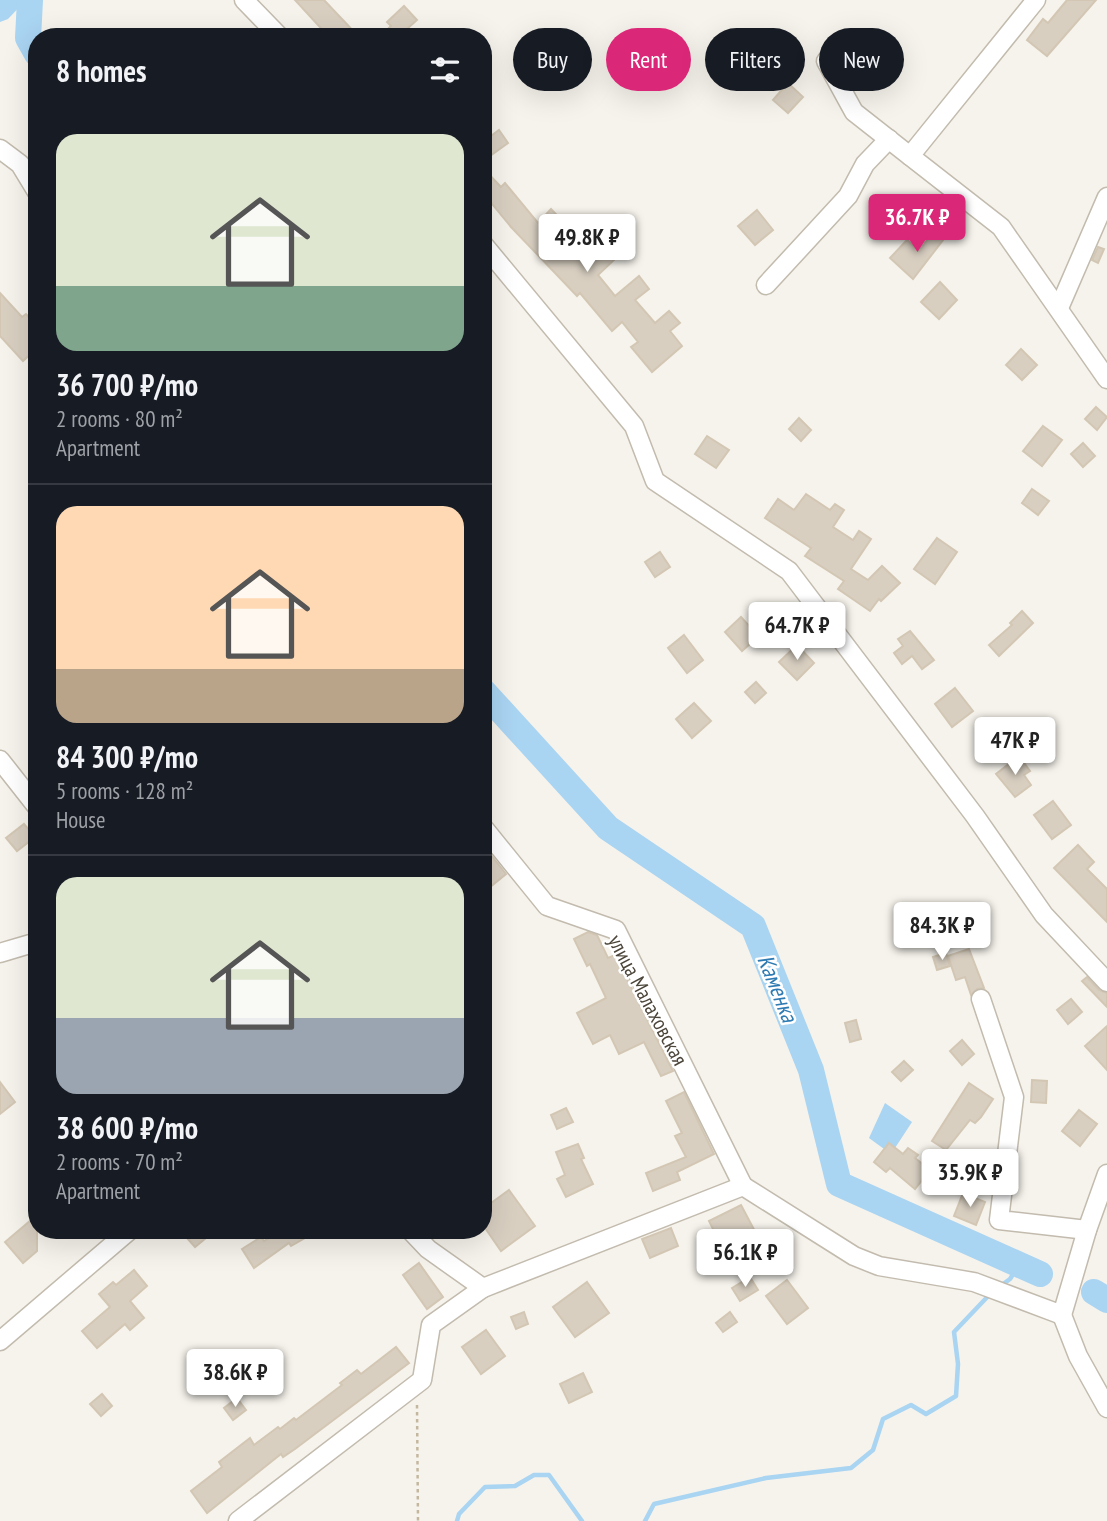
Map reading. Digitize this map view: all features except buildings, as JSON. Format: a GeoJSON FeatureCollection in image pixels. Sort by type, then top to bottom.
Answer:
{"type":"FeatureCollection","features":[{"type":"Feature","properties":{"kind":"street"},"geometry":{"type":"LineString","coordinates":[[244,0],[271,28]]}},
{"type":"Feature","properties":{"kind":"street"},"geometry":{"type":"LineString","coordinates":[[910,156],[1036,0]]}},
{"type":"Feature","properties":{"kind":"street"},"geometry":{"type":"LineString","coordinates":[[842,91],[854,112],[1001,227],[1107,379]]}},
{"type":"Feature","properties":{"kind":"street"},"geometry":{"type":"LineString","coordinates":[[766,285],[848,196],[864,164],[889,139]]}},
{"type":"Feature","properties":{"kind":"street"},"geometry":{"type":"LineString","coordinates":[[0,149],[20,164],[28,177]]}},
{"type":"Feature","properties":{"kind":"street"},"geometry":{"type":"LineString","coordinates":[[1059,308],[1107,197]]}},
{"type":"Feature","properties":{"kind":"street"},"geometry":{"type":"LineString","coordinates":[[492,255],[634,426],[655,481],[789,571],[975,816],[1044,915],[1107,982]]}},
{"type":"Feature","properties":{"kind":"street"},"geometry":{"type":"LineString","coordinates":[[0,760],[28,794]]}},
{"type":"Feature","properties":{"kind":"street","name":"улица Малаховская"},"geometry":{"type":"LineString","coordinates":[[492,838],[547,906],[616,930],[743,1186]]}},
{"type":"Feature","properties":{"kind":"street"},"geometry":{"type":"LineString","coordinates":[[0,953],[28,945]]}},
{"type":"Feature","properties":{"kind":"street"},"geometry":{"type":"LineString","coordinates":[[981,999],[1014,1097],[999,1220],[1087,1230]]}},
{"type":"Feature","properties":{"kind":"street"},"geometry":{"type":"LineString","coordinates":[[1107,1174],[1062,1315],[1078,1356],[1107,1408]]}},
{"type":"Feature","properties":{"kind":"street"},"geometry":{"type":"LineString","coordinates":[[238,1521],[422,1381],[431,1325],[483,1289],[743,1186],[854,1256],[879,1266],[974,1282],[1062,1315]]}},
{"type":"Feature","properties":{"kind":"street"},"geometry":{"type":"LineString","coordinates":[[0,1341],[119,1239]]}},
{"type":"Feature","properties":{"kind":"street"},"geometry":{"type":"LineString","coordinates":[[419,1239],[483,1289]]}},
{"type":"Feature","properties":{"kind":"path"},"geometry":{"type":"LineString","coordinates":[[417,1385],[418,1521]]}},
{"type":"Feature","properties":{"kind":"water"},"geometry":{"type":"Polygon","coordinates":[[[0,0],[26,0],[8,19],[0,22],[0,0]]]}},
{"type":"Feature","properties":{"kind":"water"},"geometry":{"type":"Polygon","coordinates":[[[885,1103],[912,1122],[891,1154],[869,1138],[885,1103]]]}},
{"type":"Feature","properties":{"kind":"waterway","name":"Каменка"},"geometry":{"type":"LineString","coordinates":[[29,28],[30,0]]}},
{"type":"Feature","properties":{"kind":"waterway","name":"Каменка"},"geometry":{"type":"LineString","coordinates":[[492,701],[608,828],[753,926],[811,1070],[839,1184],[1040,1274]]}},
{"type":"Feature","properties":{"kind":"waterway"},"geometry":{"type":"LineString","coordinates":[[999,1287],[1010,1279],[1019,1265]]}},
{"type":"Feature","properties":{"kind":"waterway"},"geometry":{"type":"LineString","coordinates":[[645,1521],[654,1504],[766,1478],[851,1468],[873,1450],[883,1419],[911,1405],[926,1414],[956,1396],[958,1364],[954,1332],[992,1292]]}},
{"type":"Feature","properties":{"kind":"waterway","name":"Каменка"},"geometry":{"type":"LineString","coordinates":[[1094,1292],[1107,1300]]}},
{"type":"Feature","properties":{"kind":"waterway"},"geometry":{"type":"LineString","coordinates":[[457,1521],[459,1514],[485,1487],[515,1486],[534,1475],[549,1475],[582,1521]]}}]}
